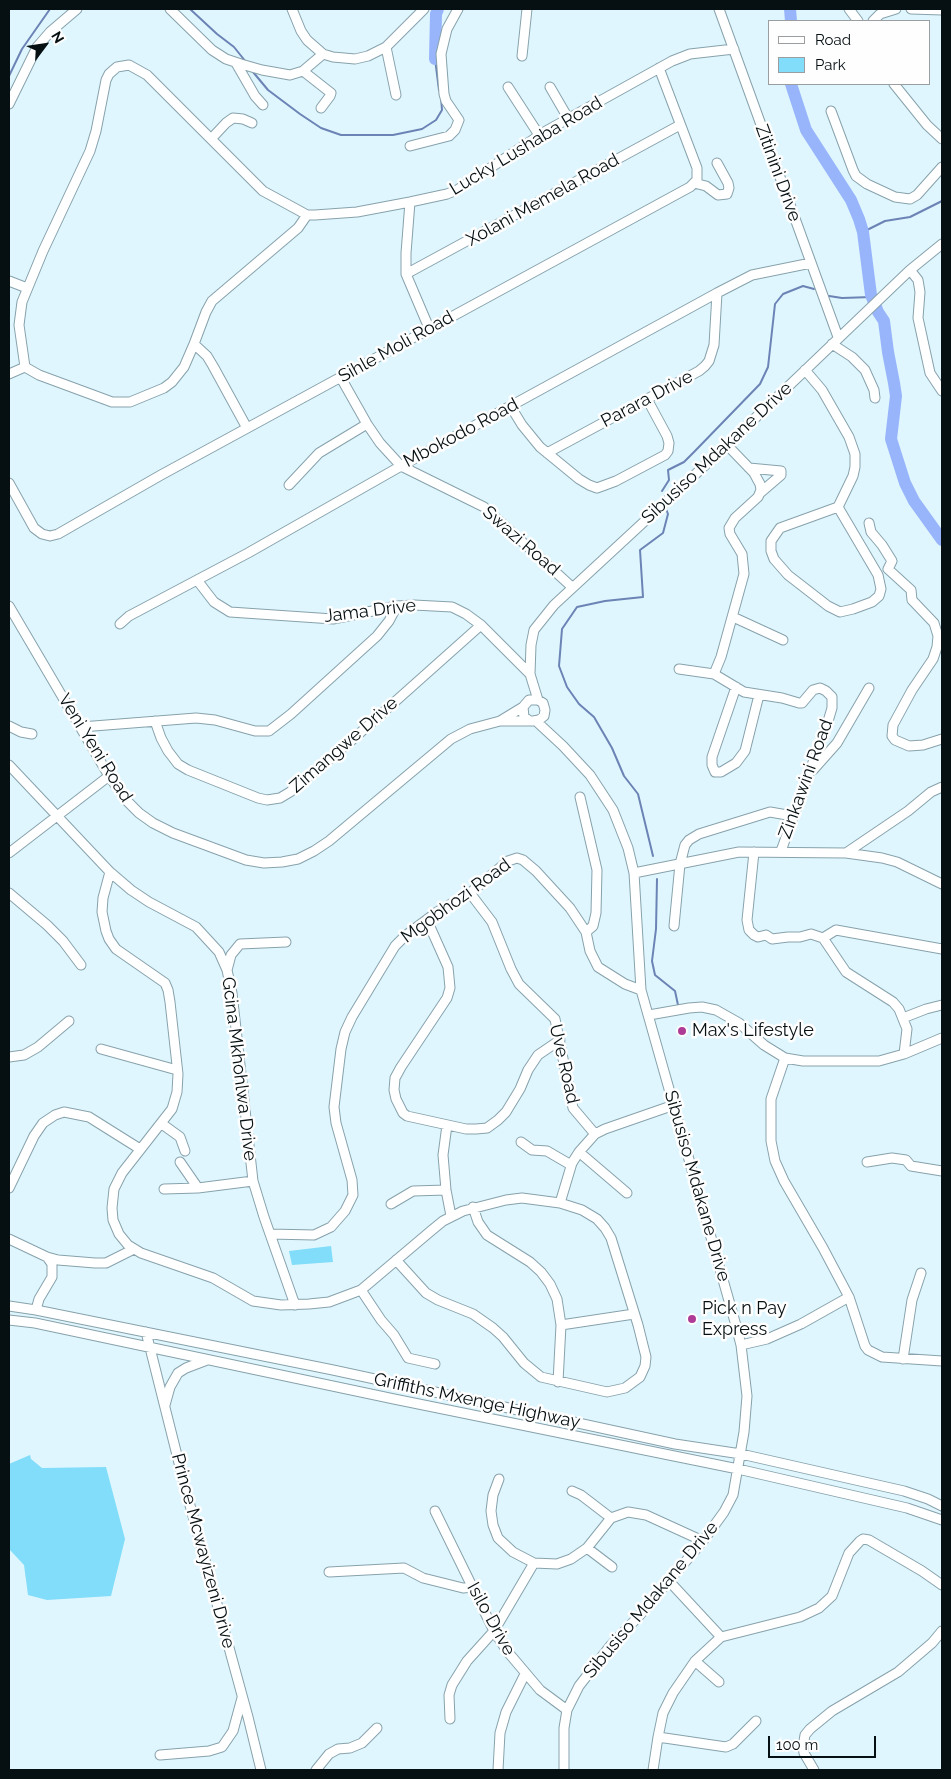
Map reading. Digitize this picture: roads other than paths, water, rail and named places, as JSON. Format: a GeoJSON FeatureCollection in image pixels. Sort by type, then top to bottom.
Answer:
{"type":"FeatureCollection","features":[{"type":"Feature","properties":{"kind":"street"},"geometry":{"type":"LineString","coordinates":[[9,104],[37,47],[50,32],[77,9]]}},
{"type":"Feature","properties":{"kind":"street"},"geometry":{"type":"LineString","coordinates":[[170,9],[212,50],[226,59],[238,63],[262,70],[290,74],[303,70],[323,54]]}},
{"type":"Feature","properties":{"kind":"street"},"geometry":{"type":"LineString","coordinates":[[292,9],[301,31],[323,54],[343,58],[362,58],[386,47],[424,9]]}},
{"type":"Feature","properties":{"kind":"street"},"geometry":{"type":"LineString","coordinates":[[410,146],[449,136],[455,130],[459,120],[446,101],[444,94],[441,54],[447,29],[458,9]]}},
{"type":"Feature","properties":{"kind":"street"},"geometry":{"type":"LineString","coordinates":[[522,56],[527,9]]}},
{"type":"Feature","properties":{"kind":"street","name":"Zitinini Drive"},"geometry":{"type":"LineString","coordinates":[[719,9],[811,263],[835,340]]}},
{"type":"Feature","properties":{"kind":"street"},"geometry":{"type":"LineString","coordinates":[[849,9],[857,20]]}},
{"type":"Feature","properties":{"kind":"street"},"geometry":{"type":"LineString","coordinates":[[874,20],[880,14],[896,9]]}},
{"type":"Feature","properties":{"kind":"street"},"geometry":{"type":"LineString","coordinates":[[911,9],[942,10]]}},
{"type":"Feature","properties":{"kind":"street"},"geometry":{"type":"LineString","coordinates":[[386,47],[396,95]]}},
{"type":"Feature","properties":{"kind":"street","name":"Lucky Lushaba Road"},"geometry":{"type":"LineString","coordinates":[[308,215],[357,212],[410,202],[457,190],[568,118],[659,68],[690,54],[734,49]]}},
{"type":"Feature","properties":{"kind":"street"},"geometry":{"type":"LineString","coordinates":[[238,63],[255,96],[263,105]]}},
{"type":"Feature","properties":{"kind":"street"},"geometry":{"type":"LineString","coordinates":[[125,64],[141,70],[262,190],[308,215],[301,224],[212,301],[184,367],[172,382],[164,388],[130,402],[112,402],[39,375],[25,367],[19,325],[20,311],[27,288],[90,151],[106,80],[112,70],[125,64]]}},
{"type":"Feature","properties":{"kind":"street"},"geometry":{"type":"LineString","coordinates":[[659,68],[698,174],[694,183],[706,186],[718,195],[727,194],[728,183],[717,163]]}},
{"type":"Feature","properties":{"kind":"street"},"geometry":{"type":"LineString","coordinates":[[303,70],[331,93],[321,108]]}},
{"type":"Feature","properties":{"kind":"street"},"geometry":{"type":"LineString","coordinates":[[895,85],[927,125],[942,139]]}},
{"type":"Feature","properties":{"kind":"street"},"geometry":{"type":"LineString","coordinates":[[508,87],[540,135]]}},
{"type":"Feature","properties":{"kind":"street"},"geometry":{"type":"LineString","coordinates":[[550,87],[568,118]]}},
{"type":"Feature","properties":{"kind":"street"},"geometry":{"type":"LineString","coordinates":[[831,111],[853,170],[856,176],[867,184],[894,197],[910,199],[917,195],[942,167]]}},
{"type":"Feature","properties":{"kind":"street"},"geometry":{"type":"LineString","coordinates":[[211,139],[233,118],[243,119],[252,123]]}},
{"type":"Feature","properties":{"kind":"street","name":"Xolani Memela Road"},"geometry":{"type":"LineString","coordinates":[[406,274],[680,125]]}},
{"type":"Feature","properties":{"kind":"street","name":"Sihle Moli Road"},"geometry":{"type":"LineString","coordinates":[[9,483],[13,503],[34,528],[42,534],[50,536],[58,534],[694,183]]}},
{"type":"Feature","properties":{"kind":"street"},"geometry":{"type":"LineString","coordinates":[[410,202],[406,274],[429,328]]}},
{"type":"Feature","properties":{"kind":"street","name":"Sibusiso Mdakane Drive"},"geometry":{"type":"LineString","coordinates":[[530,702],[530,650],[534,630],[554,605],[727,445],[869,308],[910,270],[942,244]]}},
{"type":"Feature","properties":{"kind":"street","name":"Mbokodo Road"},"geometry":{"type":"LineString","coordinates":[[120,624],[129,616],[717,292],[752,275],[811,263]]}},
{"type":"Feature","properties":{"kind":"street"},"geometry":{"type":"LineString","coordinates":[[910,270],[918,280],[920,292],[918,318],[930,374],[942,391]]}},
{"type":"Feature","properties":{"kind":"street"},"geometry":{"type":"LineString","coordinates":[[9,281],[27,288]]}},
{"type":"Feature","properties":{"kind":"street","name":"Parara Drive"},"geometry":{"type":"LineString","coordinates":[[547,453],[699,371],[709,361],[714,345],[717,292]]}},
{"type":"Feature","properties":{"kind":"street"},"geometry":{"type":"LineString","coordinates":[[835,340],[865,370],[874,390],[875,398]]}},
{"type":"Feature","properties":{"kind":"street"},"geometry":{"type":"LineString","coordinates":[[194,344],[210,361],[248,428]]}},
{"type":"Feature","properties":{"kind":"street"},"geometry":{"type":"LineString","coordinates":[[9,374],[25,367]]}},
{"type":"Feature","properties":{"kind":"street"},"geometry":{"type":"LineString","coordinates":[[805,370],[822,390],[849,437],[855,454],[853,476],[838,507],[780,528],[771,541],[771,552],[774,559],[788,575],[828,606],[840,612],[872,602],[879,596],[881,589],[878,575],[838,507]]}},
{"type":"Feature","properties":{"kind":"street","name":"Swazi Road"},"geometry":{"type":"LineString","coordinates":[[341,378],[367,424],[380,443],[401,466],[484,507],[572,587]]}},
{"type":"Feature","properties":{"kind":"street"},"geometry":{"type":"LineString","coordinates":[[510,407],[532,439],[547,453],[579,479],[597,488],[611,484],[665,455],[670,447],[667,436],[646,399]]}},
{"type":"Feature","properties":{"kind":"street"},"geometry":{"type":"LineString","coordinates":[[289,485],[320,453],[367,424]]}},
{"type":"Feature","properties":{"kind":"street"},"geometry":{"type":"LineString","coordinates":[[727,445],[749,468],[760,484],[760,493]]}},
{"type":"Feature","properties":{"kind":"street"},"geometry":{"type":"LineString","coordinates":[[714,674],[733,617],[744,574],[742,554],[730,534],[729,528],[734,518],[781,475],[781,471],[749,468]]}},
{"type":"Feature","properties":{"kind":"street"},"geometry":{"type":"LineString","coordinates":[[870,523],[872,532],[892,561],[888,569],[911,590],[912,600],[934,623],[938,636],[933,658],[912,690],[893,725],[892,736],[895,740],[909,746],[923,745],[942,739]]}},
{"type":"Feature","properties":{"kind":"street","name":"Jama Drive"},"geometry":{"type":"LineString","coordinates":[[197,580],[214,602],[230,612],[333,619],[397,606],[452,607],[481,625],[531,678]]}},
{"type":"Feature","properties":{"kind":"street","name":"Veni Yeni Road"},"geometry":{"type":"LineString","coordinates":[[9,606],[109,776],[127,801],[153,823],[173,833],[246,860],[264,863],[282,862],[314,851],[330,841],[451,739],[470,730],[500,721],[536,719]]}},
{"type":"Feature","properties":{"kind":"street"},"geometry":{"type":"LineString","coordinates":[[81,727],[196,718],[215,720],[255,731],[270,731],[377,636],[389,621],[397,606]]}},
{"type":"Feature","properties":{"kind":"street"},"geometry":{"type":"LineString","coordinates":[[733,617],[783,640]]}},
{"type":"Feature","properties":{"kind":"street","name":"Zimangwe Drive"},"geometry":{"type":"LineString","coordinates":[[156,721],[161,738],[168,751],[183,767],[258,798],[267,800],[280,798],[290,792],[352,740],[481,625]]}},
{"type":"Feature","properties":{"kind":"street","name":"Zinkawini Road"},"geometry":{"type":"LineString","coordinates":[[679,669],[714,674],[744,692],[782,698],[799,703],[802,703],[813,690],[820,688],[832,697],[832,708],[781,852]]}},
{"type":"Feature","properties":{"kind":"street"},"geometry":{"type":"LineString","coordinates":[[736,687],[712,757],[712,766],[716,772],[721,772],[731,766],[745,751],[759,694]]}},
{"type":"Feature","properties":{"kind":"street"},"geometry":{"type":"LineString","coordinates":[[810,772],[838,743],[869,688]]}},
{"type":"Feature","properties":{"kind":"street"},"geometry":{"type":"LineString","coordinates":[[530,702],[544,706],[536,719],[524,717],[530,702]]}},
{"type":"Feature","properties":{"kind":"street","name":"Veni Yeni Road"},"geometry":{"type":"LineString","coordinates":[[500,721],[530,702]]}},
{"type":"Feature","properties":{"kind":"street","name":"Sibusiso Mdakane Drive"},"geometry":{"type":"LineString","coordinates":[[536,719],[590,775],[613,810],[628,848],[634,873],[641,990],[741,1345],[747,1396],[741,1454],[733,1495],[724,1512],[703,1542],[593,1666],[579,1686],[567,1710],[564,1728],[564,1770]]}},
{"type":"Feature","properties":{"kind":"street"},"geometry":{"type":"LineString","coordinates":[[9,726],[20,732],[32,734]]}},
{"type":"Feature","properties":{"kind":"street","name":"Gcina Mkhohlwa Drive"},"geometry":{"type":"LineString","coordinates":[[11,770],[110,872],[149,902],[196,926],[219,952],[227,970],[232,993],[253,1181],[294,1305]]}},
{"type":"Feature","properties":{"kind":"street"},"geometry":{"type":"LineString","coordinates":[[9,853],[109,776]]}},
{"type":"Feature","properties":{"kind":"street"},"geometry":{"type":"LineString","coordinates":[[846,853],[908,811],[931,792],[942,787]]}},
{"type":"Feature","properties":{"kind":"street"},"geometry":{"type":"LineString","coordinates":[[580,797],[597,870],[596,914],[593,926],[586,932]]}},
{"type":"Feature","properties":{"kind":"street"},"geometry":{"type":"LineString","coordinates":[[674,926],[680,864],[687,842],[696,835],[770,812],[793,816]]}},
{"type":"Feature","properties":{"kind":"street"},"geometry":{"type":"LineString","coordinates":[[634,873],[739,852],[846,853],[897,862],[942,884]]}},
{"type":"Feature","properties":{"kind":"street"},"geometry":{"type":"LineString","coordinates":[[754,852],[746,920],[752,933],[758,937],[766,935],[772,940],[811,934],[822,938],[846,972],[893,1002],[899,1009],[907,1029],[904,1054]]}},
{"type":"Feature","properties":{"kind":"street","name":"Mgobhozi Road"},"geometry":{"type":"LineString","coordinates":[[270,1234],[304,1236],[322,1233],[339,1220],[353,1195],[352,1180],[336,1123],[334,1106],[337,1072],[345,1032],[361,1000],[395,946],[405,936],[437,912],[470,892],[512,858],[520,858],[536,871],[570,908],[586,932],[590,951],[598,967],[625,984],[641,990]]}},
{"type":"Feature","properties":{"kind":"street"},"geometry":{"type":"LineString","coordinates":[[110,872],[103,898],[102,912],[106,931],[116,949],[165,983],[170,1002],[178,1082],[176,1101],[172,1109],[122,1173],[114,1189],[113,1220],[119,1234],[128,1244],[141,1253],[213,1278],[253,1301],[274,1305],[329,1302],[361,1290],[396,1260],[432,1230],[451,1216],[473,1207],[522,1198],[560,1203],[582,1210],[597,1219],[605,1228],[616,1250],[646,1357],[645,1366],[640,1377],[632,1384],[618,1391],[607,1392],[541,1377],[524,1363],[503,1337],[482,1319],[426,1293],[396,1260]]}},
{"type":"Feature","properties":{"kind":"street","name":"Uve Road"},"geometry":{"type":"LineString","coordinates":[[470,892],[492,922],[519,984],[555,1019],[573,1108],[595,1134]]}},
{"type":"Feature","properties":{"kind":"street"},"geometry":{"type":"LineString","coordinates":[[9,893],[63,941],[81,966]]}},
{"type":"Feature","properties":{"kind":"street"},"geometry":{"type":"LineString","coordinates":[[427,920],[448,967],[450,978],[449,994],[395,1078],[394,1090],[398,1106],[407,1116],[447,1125],[476,1129],[487,1128],[498,1120],[512,1102],[538,1054],[560,1040]]}},
{"type":"Feature","properties":{"kind":"street"},"geometry":{"type":"LineString","coordinates":[[822,938],[836,930],[942,949]]}},
{"type":"Feature","properties":{"kind":"street"},"geometry":{"type":"LineString","coordinates":[[227,970],[231,955],[240,944],[286,942]]}},
{"type":"Feature","properties":{"kind":"street"},"geometry":{"type":"LineString","coordinates":[[903,1018],[942,1005]]}},
{"type":"Feature","properties":{"kind":"street"},"geometry":{"type":"LineString","coordinates":[[649,1015],[702,1007],[716,1010],[739,1023],[764,1045],[785,1058],[812,1062],[889,1060],[942,1038]]}},
{"type":"Feature","properties":{"kind":"street"},"geometry":{"type":"LineString","coordinates":[[9,1057],[24,1054],[38,1047],[69,1021]]}},
{"type":"Feature","properties":{"kind":"street"},"geometry":{"type":"LineString","coordinates":[[101,1049],[177,1070]]}},
{"type":"Feature","properties":{"kind":"street"},"geometry":{"type":"LineString","coordinates":[[785,1058],[771,1099],[771,1141],[774,1161],[849,1298],[862,1341],[868,1350],[882,1357],[942,1361]]}},
{"type":"Feature","properties":{"kind":"street"},"geometry":{"type":"LineString","coordinates":[[560,1203],[571,1165],[579,1152],[595,1134],[674,1105]]}},
{"type":"Feature","properties":{"kind":"street"},"geometry":{"type":"LineString","coordinates":[[9,1188],[34,1136],[43,1123],[55,1115],[64,1112],[89,1116],[140,1149]]}},
{"type":"Feature","properties":{"kind":"street"},"geometry":{"type":"LineString","coordinates":[[162,1124],[180,1137],[185,1151]]}},
{"type":"Feature","properties":{"kind":"street"},"geometry":{"type":"LineString","coordinates":[[447,1125],[443,1154],[446,1190],[451,1216]]}},
{"type":"Feature","properties":{"kind":"street"},"geometry":{"type":"LineString","coordinates":[[522,1142],[532,1150],[547,1151],[571,1165]]}},
{"type":"Feature","properties":{"kind":"street"},"geometry":{"type":"LineString","coordinates":[[579,1152],[627,1193]]}},
{"type":"Feature","properties":{"kind":"street"},"geometry":{"type":"LineString","coordinates":[[867,1162],[892,1158],[906,1160],[911,1166],[942,1171]]}},
{"type":"Feature","properties":{"kind":"street"},"geometry":{"type":"LineString","coordinates":[[180,1162],[198,1188]]}},
{"type":"Feature","properties":{"kind":"street"},"geometry":{"type":"LineString","coordinates":[[164,1189],[198,1188],[253,1181]]}},
{"type":"Feature","properties":{"kind":"street"},"geometry":{"type":"LineString","coordinates":[[390,1204],[413,1191],[446,1190]]}},
{"type":"Feature","properties":{"kind":"street"},"geometry":{"type":"LineString","coordinates":[[473,1207],[478,1222],[486,1235],[530,1262],[550,1284],[557,1299],[561,1325],[558,1382]]}},
{"type":"Feature","properties":{"kind":"street"},"geometry":{"type":"LineString","coordinates":[[9,1239],[47,1257],[58,1260],[106,1263],[134,1248]]}},
{"type":"Feature","properties":{"kind":"street"},"geometry":{"type":"LineString","coordinates":[[36,1310],[39,1299],[52,1277],[52,1264],[47,1257]]}},
{"type":"Feature","properties":{"kind":"street"},"geometry":{"type":"LineString","coordinates":[[903,1359],[912,1300],[921,1273]]}},
{"type":"Feature","properties":{"kind":"street"},"geometry":{"type":"LineString","coordinates":[[361,1290],[381,1320],[394,1335],[408,1358],[435,1364]]}},
{"type":"Feature","properties":{"kind":"street"},"geometry":{"type":"LineString","coordinates":[[741,1345],[767,1339],[801,1324],[849,1298]]}},
{"type":"Feature","properties":{"kind":"street","name":"Griffiths Mxenge Highway"},"geometry":{"type":"LineString","coordinates":[[9,1306],[333,1370],[675,1444],[741,1454],[904,1490],[942,1506]]}},
{"type":"Feature","properties":{"kind":"street"},"geometry":{"type":"LineString","coordinates":[[561,1325],[634,1314]]}},
{"type":"Feature","properties":{"kind":"street","name":"Griffiths Mxenge Highway"},"geometry":{"type":"LineString","coordinates":[[9,1320],[34,1323],[738,1469],[907,1508],[942,1520]]}},
{"type":"Feature","properties":{"kind":"street","name":"Prince Mcwayizeni Drive"},"geometry":{"type":"LineString","coordinates":[[146,1332],[185,1487],[262,1770]]}},
{"type":"Feature","properties":{"kind":"street"},"geometry":{"type":"LineString","coordinates":[[164,1406],[170,1387],[178,1374],[194,1364],[208,1360]]}},
{"type":"Feature","properties":{"kind":"street"},"geometry":{"type":"LineString","coordinates":[[499,1479],[493,1495],[491,1511],[495,1532],[498,1538],[513,1552],[534,1563],[557,1564],[571,1559],[587,1548],[611,1518],[628,1512],[646,1515],[703,1542]]}},
{"type":"Feature","properties":{"kind":"street"},"geometry":{"type":"LineString","coordinates":[[572,1491],[581,1495],[611,1518]]}},
{"type":"Feature","properties":{"kind":"street"},"geometry":{"type":"LineString","coordinates":[[907,1508],[942,1526]]}},
{"type":"Feature","properties":{"kind":"street","name":"Isilo Drive"},"geometry":{"type":"LineString","coordinates":[[436,1511],[494,1631],[525,1674],[551,1700],[567,1710]]}},
{"type":"Feature","properties":{"kind":"street"},"geometry":{"type":"LineString","coordinates":[[653,1770],[660,1722],[668,1701],[695,1661],[721,1637],[800,1617],[819,1608],[832,1596],[849,1553],[856,1543],[863,1539],[869,1540],[942,1585]]}},
{"type":"Feature","properties":{"kind":"street"},"geometry":{"type":"LineString","coordinates":[[587,1548],[612,1567]]}},
{"type":"Feature","properties":{"kind":"street"},"geometry":{"type":"LineString","coordinates":[[450,1719],[449,1695],[452,1685],[467,1661],[494,1631],[534,1563]]}},
{"type":"Feature","properties":{"kind":"street"},"geometry":{"type":"LineString","coordinates":[[329,1572],[404,1568],[423,1578],[463,1588],[473,1587]]}},
{"type":"Feature","properties":{"kind":"street"},"geometry":{"type":"LineString","coordinates":[[669,1581],[721,1637]]}},
{"type":"Feature","properties":{"kind":"street"},"geometry":{"type":"LineString","coordinates":[[814,1770],[804,1753],[803,1747],[805,1735],[810,1729],[832,1710],[902,1668],[932,1643],[942,1631]]}},
{"type":"Feature","properties":{"kind":"street"},"geometry":{"type":"LineString","coordinates":[[695,1661],[719,1682]]}},
{"type":"Feature","properties":{"kind":"street"},"geometry":{"type":"LineString","coordinates":[[498,1770],[500,1733],[506,1712],[525,1674]]}},
{"type":"Feature","properties":{"kind":"street"},"geometry":{"type":"LineString","coordinates":[[160,1754],[209,1751],[222,1747],[233,1732],[243,1697]]}},
{"type":"Feature","properties":{"kind":"street"},"geometry":{"type":"LineString","coordinates":[[658,1737],[726,1747],[733,1744],[756,1721]]}},
{"type":"Feature","properties":{"kind":"street"},"geometry":{"type":"LineString","coordinates":[[316,1770],[329,1754],[338,1749],[350,1748],[362,1742],[377,1728]]}},
{"type":"Feature","properties":{"kind":"waterway"},"geometry":{"type":"LineString","coordinates":[[9,76],[22,49],[50,9]]}},
{"type":"Feature","properties":{"kind":"waterway"},"geometry":{"type":"LineString","coordinates":[[190,9],[234,47],[246,62]]}},
{"type":"Feature","properties":{"kind":"waterway"},"geometry":{"type":"LineString","coordinates":[[435,59],[436,14],[438,9]]}},
{"type":"Feature","properties":{"kind":"waterway"},"geometry":{"type":"LineString","coordinates":[[790,9],[791,20]]}},
{"type":"Feature","properties":{"kind":"waterway"},"geometry":{"type":"LineString","coordinates":[[435,59],[439,90]]}},
{"type":"Feature","properties":{"kind":"waterway"},"geometry":{"type":"LineString","coordinates":[[253,72],[268,90],[300,114],[321,128],[341,135],[393,135],[422,129],[436,120],[442,110],[441,97]]}},
{"type":"Feature","properties":{"kind":"waterway"},"geometry":{"type":"LineString","coordinates":[[791,85],[806,130],[851,200],[859,219],[863,232],[871,295],[884,321],[896,396],[891,439],[905,483],[914,501],[942,540]]}},
{"type":"Feature","properties":{"kind":"waterway"},"geometry":{"type":"LineString","coordinates":[[863,232],[885,221],[910,217],[942,201]]}},
{"type":"Feature","properties":{"kind":"waterway"},"geometry":{"type":"LineString","coordinates":[[662,491],[669,480],[668,470],[684,462],[760,384],[768,367],[775,304],[783,294],[803,286],[814,289]]}},
{"type":"Feature","properties":{"kind":"waterway"},"geometry":{"type":"LineString","coordinates":[[829,296],[842,298],[872,297]]}},
{"type":"Feature","properties":{"kind":"waterway"},"geometry":{"type":"LineString","coordinates":[[653,856],[638,794],[624,776],[612,748],[594,717],[579,704],[567,687],[559,666],[562,629],[577,607],[605,601],[643,597],[640,550],[663,533],[668,514],[666,509]]}},
{"type":"Feature","properties":{"kind":"waterway"},"geometry":{"type":"LineString","coordinates":[[657,879],[656,929],[652,961],[655,975],[675,991],[678,1005]]}},
{"type":"Feature","properties":{"kind":"place","name":"Max's Lifestyle"},"geometry":{"type":"Point","coordinates":[682,1031]}},
{"type":"Feature","properties":{"kind":"place","name":"Pick n Pay Express"},"geometry":{"type":"Point","coordinates":[692,1319]}}]}
